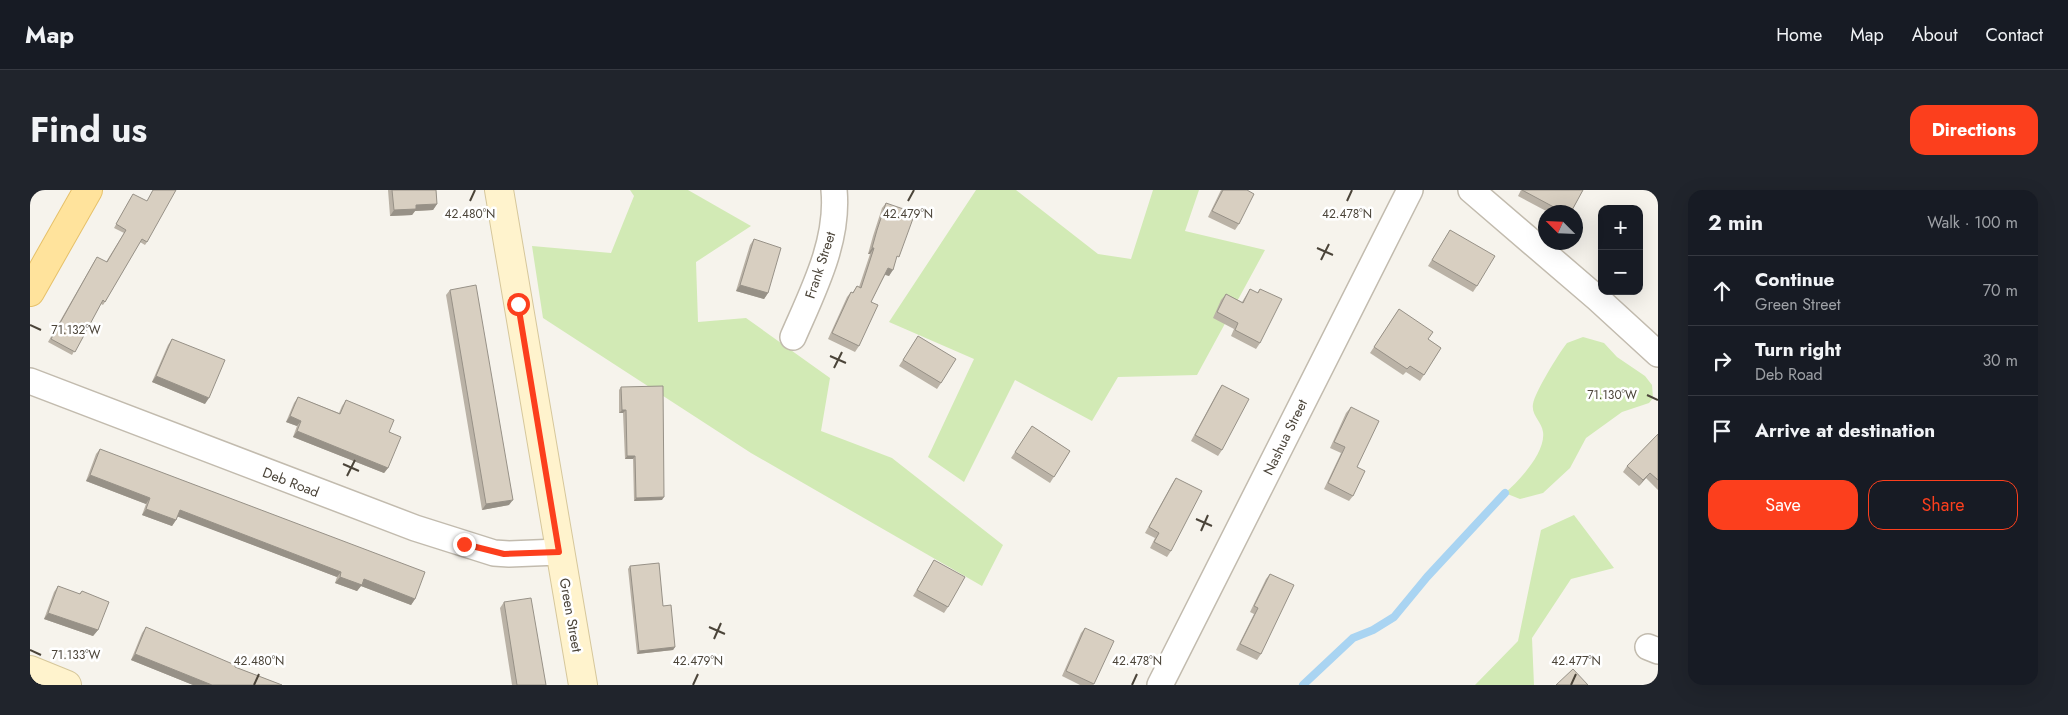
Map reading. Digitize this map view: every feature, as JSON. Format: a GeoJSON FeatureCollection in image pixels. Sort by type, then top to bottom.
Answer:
{"type":"FeatureCollection","features":[{"type":"Feature","properties":{"kind":"main road"},"geometry":{"type":"LineString","coordinates":[[30,292],[88,190]]}},
{"type":"Feature","properties":{"kind":"street","name":"Green Street"},"geometry":{"type":"LineString","coordinates":[[499,190],[583,685]]}},
{"type":"Feature","properties":{"kind":"street","name":"Frank Street"},"geometry":{"type":"LineString","coordinates":[[793,337],[825,256],[834,219],[834,190]]}},
{"type":"Feature","properties":{"kind":"street","name":"Nashua Street"},"geometry":{"type":"LineString","coordinates":[[1160,685],[1410,190]]}},
{"type":"Feature","properties":{"kind":"street"},"geometry":{"type":"LineString","coordinates":[[1471,190],[1598,299],[1658,354]]}},
{"type":"Feature","properties":{"kind":"street","name":"Deb Road"},"geometry":{"type":"LineString","coordinates":[[30,380],[415,528],[494,553],[559,552]]}},
{"type":"Feature","properties":{"kind":"street"},"geometry":{"type":"LineString","coordinates":[[30,670],[67,685]]}},
{"type":"Feature","properties":{"kind":"green space"},"geometry":{"type":"Polygon","coordinates":[[[630,190],[688,190],[751,226],[696,262],[698,322],[746,318],[830,378],[821,431],[892,458],[1003,545],[982,586],[751,453],[543,318],[532,246],[611,253],[634,196],[630,190]]]}},
{"type":"Feature","properties":{"kind":"green space"},"geometry":{"type":"Polygon","coordinates":[[[976,190],[1016,190],[1098,254],[1131,259],[1153,190],[1199,190],[1185,231],[1265,250],[1197,375],[1118,377],[1092,421],[1015,380],[964,482],[928,457],[974,359],[889,322],[976,190]]]}},
{"type":"Feature","properties":{"kind":"green space"},"geometry":{"type":"Polygon","coordinates":[[[1583,337],[1604,343],[1617,357],[1645,376],[1652,385],[1653,398],[1649,403],[1622,412],[1586,438],[1570,468],[1543,493],[1520,499],[1505,493],[1530,466],[1543,440],[1541,425],[1533,408],[1538,391],[1567,343],[1583,337]]]}},
{"type":"Feature","properties":{"kind":"green space"},"geometry":{"type":"Polygon","coordinates":[[[1574,515],[1614,568],[1571,579],[1532,638],[1534,685],[1475,685],[1518,641],[1541,530],[1574,515]]]}},
{"type":"Feature","properties":{"kind":"building"},"geometry":{"type":"Polygon","coordinates":[[[153,190],[176,190],[147,242],[142,239],[105,302],[103,300],[75,352],[51,339],[97,257],[107,262],[126,230],[116,224],[133,194],[147,201],[153,190]]]}},
{"type":"Feature","properties":{"kind":"building"},"geometry":{"type":"Polygon","coordinates":[[[392,190],[436,190],[437,204],[416,205],[416,209],[394,210],[392,190]]]}},
{"type":"Feature","properties":{"kind":"building"},"geometry":{"type":"Polygon","coordinates":[[[1223,190],[1247,190],[1254,194],[1239,224],[1212,211],[1223,190]]]}},
{"type":"Feature","properties":{"kind":"building"},"geometry":{"type":"Polygon","coordinates":[[[1522,190],[1583,190],[1575,205],[1550,205],[1522,190]]]}},
{"type":"Feature","properties":{"kind":"building"},"geometry":{"type":"Polygon","coordinates":[[[886,203],[915,213],[893,270],[888,268],[871,302],[878,305],[859,346],[832,333],[851,292],[853,293],[857,286],[861,288],[886,203]]]}},
{"type":"Feature","properties":{"kind":"building"},"geometry":{"type":"Polygon","coordinates":[[[1450,230],[1495,256],[1477,286],[1432,260],[1450,230]]]}},
{"type":"Feature","properties":{"kind":"building"},"geometry":{"type":"Polygon","coordinates":[[[754,239],[781,248],[768,293],[740,285],[754,239]]]}},
{"type":"Feature","properties":{"kind":"building"},"geometry":{"type":"Polygon","coordinates":[[[476,285],[513,500],[486,504],[450,290],[476,285]]]}},
{"type":"Feature","properties":{"kind":"building"},"geometry":{"type":"Polygon","coordinates":[[[1250,289],[1258,293],[1260,289],[1282,299],[1260,343],[1235,330],[1238,323],[1217,312],[1226,294],[1243,303],[1250,289]]]}},
{"type":"Feature","properties":{"kind":"building"},"geometry":{"type":"Polygon","coordinates":[[[1399,309],[1433,332],[1428,339],[1441,348],[1424,375],[1410,366],[1407,369],[1374,347],[1399,309]]]}},
{"type":"Feature","properties":{"kind":"building"},"geometry":{"type":"Polygon","coordinates":[[[918,336],[956,359],[941,383],[903,360],[918,336]]]}},
{"type":"Feature","properties":{"kind":"building"},"geometry":{"type":"Polygon","coordinates":[[[172,339],[225,360],[209,398],[156,376],[172,339]]]}},
{"type":"Feature","properties":{"kind":"building"},"geometry":{"type":"Polygon","coordinates":[[[1222,385],[1249,399],[1222,450],[1195,435],[1222,385]]]}},
{"type":"Feature","properties":{"kind":"building"},"geometry":{"type":"Polygon","coordinates":[[[663,386],[664,497],[636,498],[635,456],[627,456],[626,410],[622,410],[621,387],[663,386]]]}},
{"type":"Feature","properties":{"kind":"building"},"geometry":{"type":"Polygon","coordinates":[[[298,397],[340,414],[346,400],[394,420],[389,432],[401,437],[388,468],[297,431],[301,421],[290,416],[298,397]]]}},
{"type":"Feature","properties":{"kind":"building"},"geometry":{"type":"Polygon","coordinates":[[[1351,407],[1379,421],[1357,467],[1365,471],[1353,496],[1328,483],[1345,447],[1334,442],[1351,407]]]}},
{"type":"Feature","properties":{"kind":"building"},"geometry":{"type":"Polygon","coordinates":[[[1032,426],[1070,451],[1054,477],[1015,452],[1032,426]]]}},
{"type":"Feature","properties":{"kind":"building"},"geometry":{"type":"Polygon","coordinates":[[[1658,434],[1658,480],[1650,473],[1643,480],[1627,466],[1658,434]]]}},
{"type":"Feature","properties":{"kind":"building"},"geometry":{"type":"Polygon","coordinates":[[[100,449],[425,572],[415,599],[364,579],[362,585],[340,577],[341,572],[180,510],[176,520],[146,509],[150,498],[90,475],[100,449]]]}},
{"type":"Feature","properties":{"kind":"building"},"geometry":{"type":"Polygon","coordinates":[[[1176,478],[1202,491],[1171,551],[1154,542],[1159,533],[1149,527],[1176,478]]]}},
{"type":"Feature","properties":{"kind":"building"},"geometry":{"type":"Polygon","coordinates":[[[934,560],[965,577],[948,607],[917,590],[934,560]]]}},
{"type":"Feature","properties":{"kind":"building"},"geometry":{"type":"Polygon","coordinates":[[[659,563],[663,606],[671,605],[675,647],[639,651],[630,566],[659,563]]]}},
{"type":"Feature","properties":{"kind":"building"},"geometry":{"type":"Polygon","coordinates":[[[1270,574],[1294,585],[1261,654],[1240,644],[1258,608],[1254,606],[1270,574]]]}},
{"type":"Feature","properties":{"kind":"building"},"geometry":{"type":"Polygon","coordinates":[[[58,586],[80,594],[82,591],[109,602],[98,630],[48,613],[58,586]]]}},
{"type":"Feature","properties":{"kind":"building"},"geometry":{"type":"Polygon","coordinates":[[[531,598],[546,685],[517,685],[504,602],[531,598]]]}},
{"type":"Feature","properties":{"kind":"building"},"geometry":{"type":"Polygon","coordinates":[[[146,627],[235,665],[235,667],[282,685],[212,685],[135,654],[146,627]]]}},
{"type":"Feature","properties":{"kind":"building"},"geometry":{"type":"Polygon","coordinates":[[[1085,628],[1114,641],[1094,684],[1066,671],[1085,628]]]}},
{"type":"Feature","properties":{"kind":"building"},"geometry":{"type":"Polygon","coordinates":[[[1573,669],[1588,685],[1556,685],[1573,669]]]}},
{"type":"Feature","properties":{"kind":"waterway"},"geometry":{"type":"LineString","coordinates":[[1303,685],[1353,638],[1373,630],[1394,617],[1427,577],[1505,493]]}},
{"type":"Feature","properties":{"kind":"route"},"geometry":{"type":"LineString","coordinates":[[464,544],[504,554],[559,552],[518,304]]}}]}
